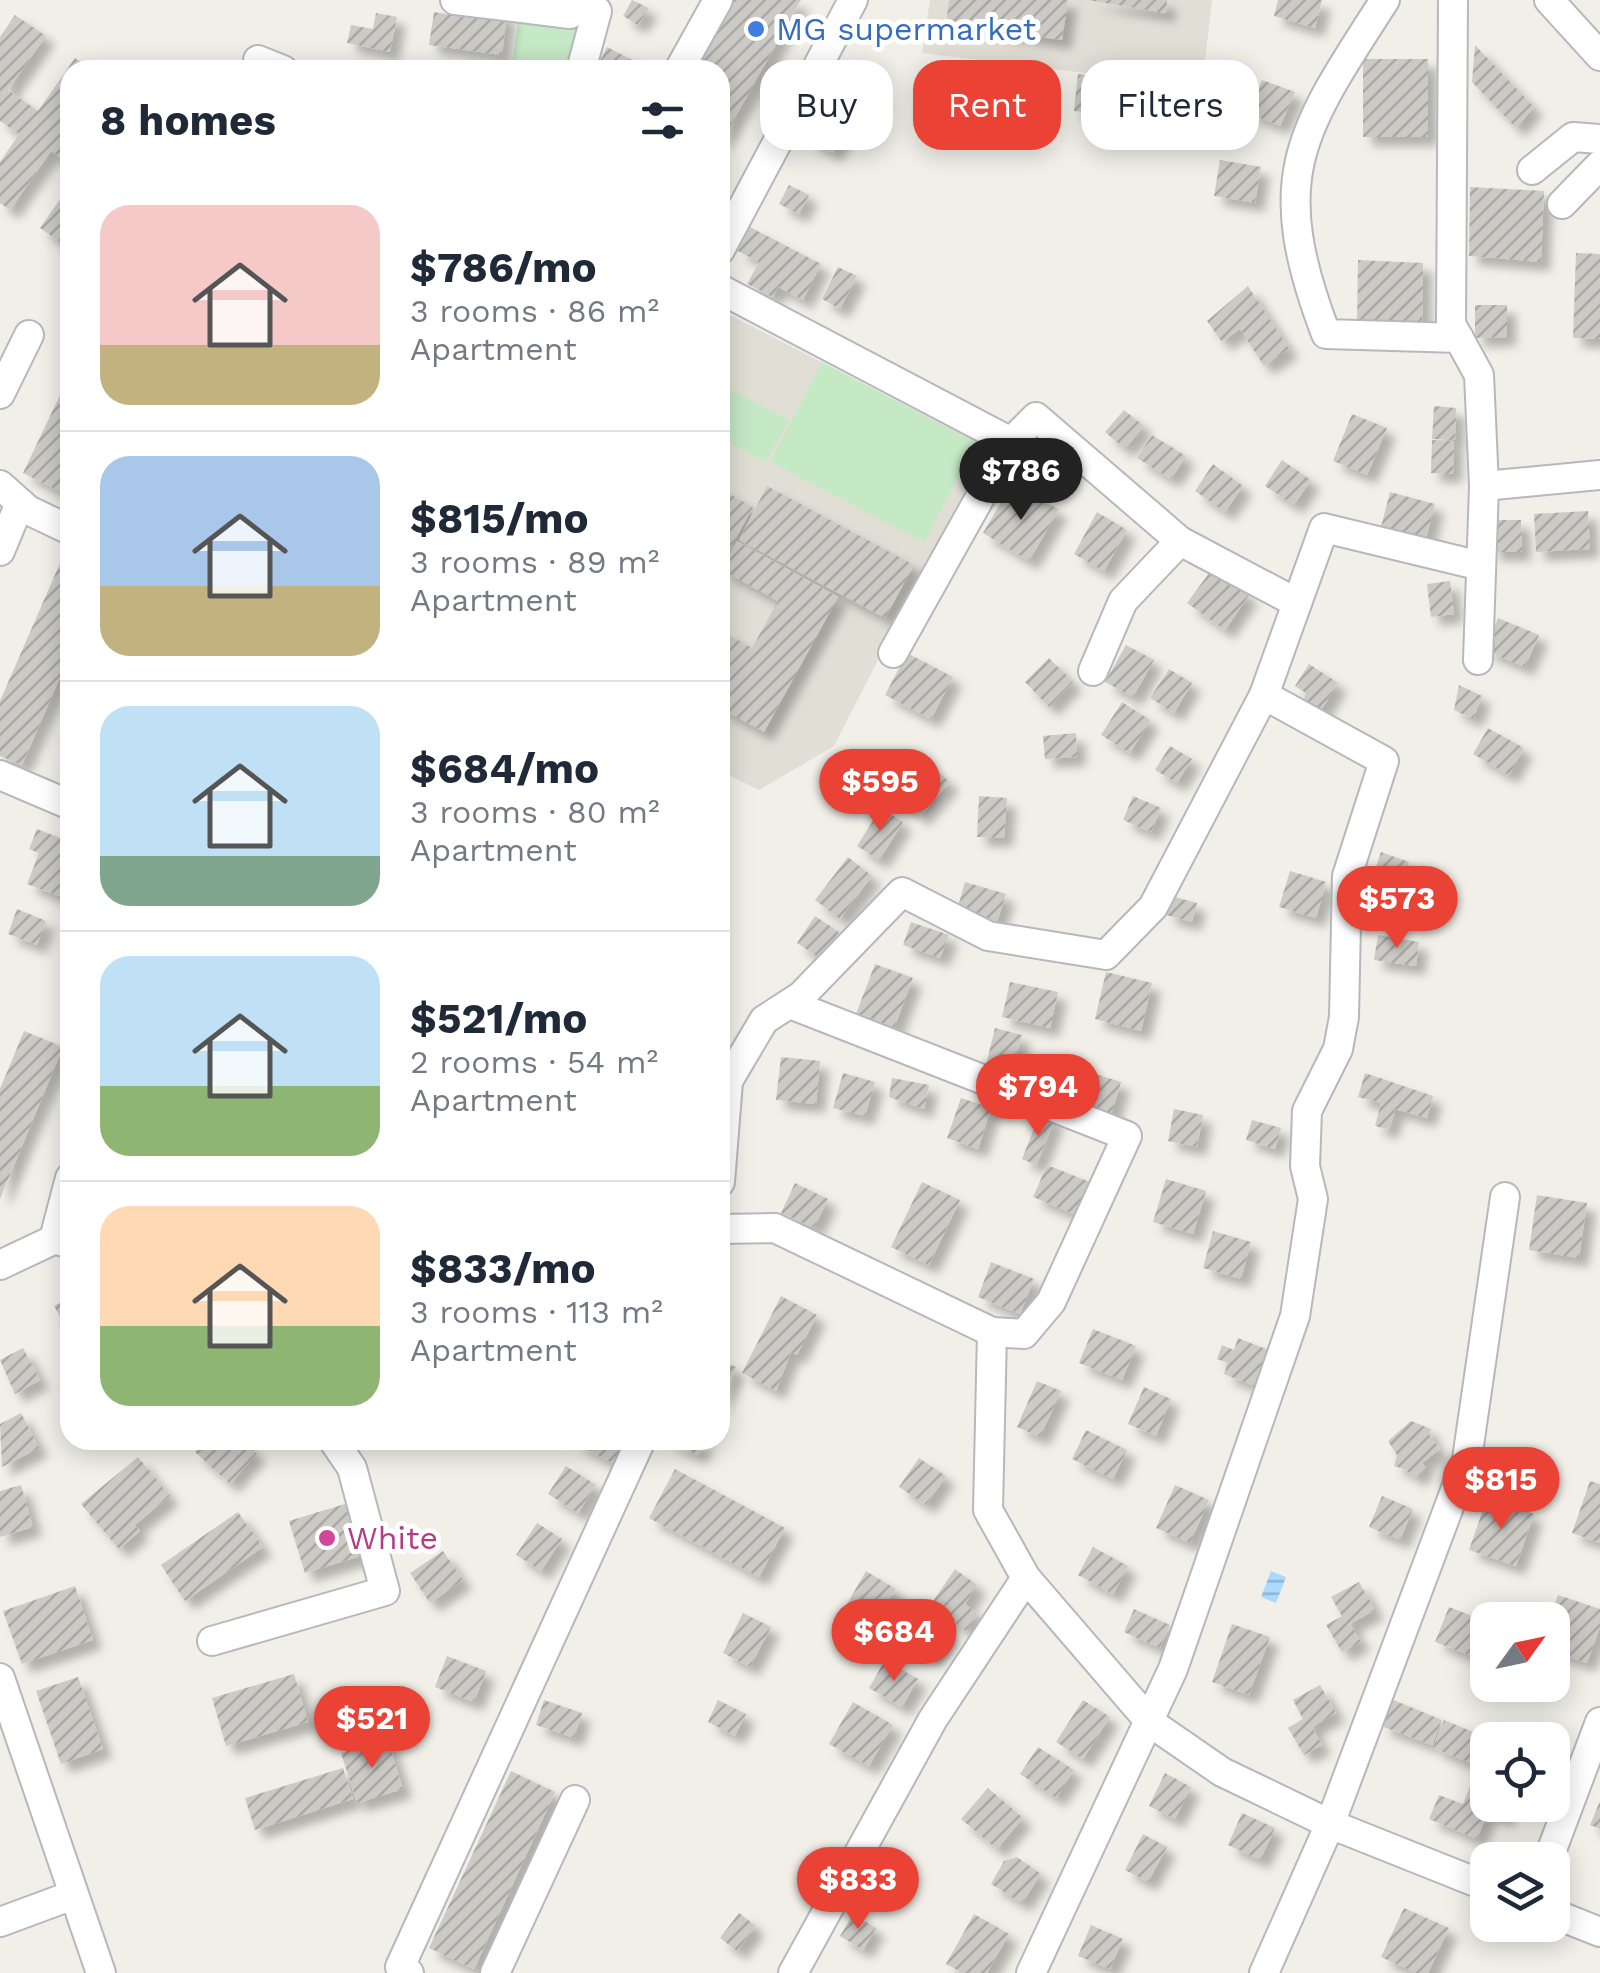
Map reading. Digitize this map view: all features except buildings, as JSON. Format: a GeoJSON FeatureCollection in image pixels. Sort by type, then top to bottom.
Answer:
{"type":"FeatureCollection","features":[{"type":"Feature","properties":{"kind":"street"},"geometry":{"type":"LineString","coordinates":[[454,0],[570,14],[588,5]]}},
{"type":"Feature","properties":{"kind":"street"},"geometry":{"type":"LineString","coordinates":[[685,60],[718,0]]}},
{"type":"Feature","properties":{"kind":"street"},"geometry":{"type":"LineString","coordinates":[[730,231],[853,0]]}},
{"type":"Feature","properties":{"kind":"street"},"geometry":{"type":"LineString","coordinates":[[1384,0],[1330,86],[1307,134],[1294,177],[1292,212],[1298,247],[1326,334],[1459,338]]}},
{"type":"Feature","properties":{"kind":"street"},"geometry":{"type":"LineString","coordinates":[[1453,0],[1452,324],[1479,375],[1484,486],[1478,660]]}},
{"type":"Feature","properties":{"kind":"street"},"geometry":{"type":"LineString","coordinates":[[1549,0],[1600,56]]}},
{"type":"Feature","properties":{"kind":"street"},"geometry":{"type":"LineString","coordinates":[[581,60],[588,5]]}},
{"type":"Feature","properties":{"kind":"street"},"geometry":{"type":"LineString","coordinates":[[1532,170],[1572,137],[1600,138]]}},
{"type":"Feature","properties":{"kind":"street"},"geometry":{"type":"LineString","coordinates":[[1562,204],[1600,166]]}},
{"type":"Feature","properties":{"kind":"street"},"geometry":{"type":"LineString","coordinates":[[730,294],[1010,442]]}},
{"type":"Feature","properties":{"kind":"street"},"geometry":{"type":"LineString","coordinates":[[0,394],[29,335]]}},
{"type":"Feature","properties":{"kind":"street"},"geometry":{"type":"LineString","coordinates":[[893,653],[1010,442],[1036,417],[1180,540],[1297,603]]}},
{"type":"Feature","properties":{"kind":"street"},"geometry":{"type":"LineString","coordinates":[[1484,486],[1600,475]]}},
{"type":"Feature","properties":{"kind":"street"},"geometry":{"type":"LineString","coordinates":[[0,551],[10,494],[60,524]]}},
{"type":"Feature","properties":{"kind":"street"},"geometry":{"type":"LineString","coordinates":[[730,1078],[764,1020],[790,1004],[902,892],[988,936],[1106,955],[1153,906],[1264,695],[1324,528],[1481,566]]}},
{"type":"Feature","properties":{"kind":"street"},"geometry":{"type":"LineString","coordinates":[[1094,670],[1123,601],[1180,540]]}},
{"type":"Feature","properties":{"kind":"street"},"geometry":{"type":"LineString","coordinates":[[1031,1973],[1152,1722],[1296,1316],[1314,1198],[1305,1166],[1307,1111],[1338,1048],[1344,1017],[1347,876],[1384,762],[1264,695]]}},
{"type":"Feature","properties":{"kind":"street"},"geometry":{"type":"LineString","coordinates":[[0,775],[60,797]]}},
{"type":"Feature","properties":{"kind":"street"},"geometry":{"type":"LineString","coordinates":[[730,1229],[775,1228],[992,1332],[1024,1334],[1051,1302],[1127,1136],[790,1004]]}},
{"type":"Feature","properties":{"kind":"street"},"geometry":{"type":"LineString","coordinates":[[1264,1973],[1330,1824],[1467,1459],[1505,1197]]}},
{"type":"Feature","properties":{"kind":"street"},"geometry":{"type":"LineString","coordinates":[[0,1265],[60,1240]]}},
{"type":"Feature","properties":{"kind":"street"},"geometry":{"type":"LineString","coordinates":[[992,1332],[988,1510],[1026,1578],[1152,1722],[1222,1772],[1330,1824],[1470,1880]]}},
{"type":"Feature","properties":{"kind":"street"},"geometry":{"type":"LineString","coordinates":[[212,1641],[384,1591],[352,1468],[340,1450]]}},
{"type":"Feature","properties":{"kind":"street"},"geometry":{"type":"LineString","coordinates":[[409,1973],[400,1968],[636,1450]]}},
{"type":"Feature","properties":{"kind":"street"},"geometry":{"type":"LineString","coordinates":[[794,1973],[934,1719],[1026,1578]]}},
{"type":"Feature","properties":{"kind":"street"},"geometry":{"type":"LineString","coordinates":[[0,1678],[73,1895],[92,1970]]}},
{"type":"Feature","properties":{"kind":"street"},"geometry":{"type":"LineString","coordinates":[[1555,1842],[1600,1722]]}},
{"type":"Feature","properties":{"kind":"street"},"geometry":{"type":"LineString","coordinates":[[494,1973],[575,1800]]}},
{"type":"Feature","properties":{"kind":"street"},"geometry":{"type":"LineString","coordinates":[[0,1922],[73,1895]]}},
{"type":"Feature","properties":{"kind":"street"},"geometry":{"type":"LineString","coordinates":[[1570,1920],[1600,1932]]}},
{"type":"Feature","properties":{"kind":"shaded area"},"geometry":{"type":"Polygon","coordinates":[[[930,0],[1212,0],[1205,60],[1081,60],[1081,72],[1061,70],[1061,60],[980,60],[922,53],[930,0]]]}},
{"type":"Feature","properties":{"kind":"shaded area"},"geometry":{"type":"Polygon","coordinates":[[[730,315],[987,447],[834,746],[759,790],[730,776],[730,315]]]}},
{"type":"Feature","properties":{"kind":"green space"},"geometry":{"type":"Polygon","coordinates":[[[519,15],[591,26],[578,60],[512,60],[519,15]]]}},
{"type":"Feature","properties":{"kind":"green space"},"geometry":{"type":"Polygon","coordinates":[[[822,362],[976,443],[924,542],[770,462],[822,362]]]}},
{"type":"Feature","properties":{"kind":"green space"},"geometry":{"type":"Polygon","coordinates":[[[730,389],[789,420],[766,462],[730,443],[730,389]]]}},
{"type":"Feature","properties":{"kind":"water"},"geometry":{"type":"Polygon","coordinates":[[[1271,1571],[1286,1577],[1276,1603],[1261,1597],[1271,1571]]]}},
{"type":"Feature","properties":{"kind":"place","name":"MG supermarket"},"geometry":{"type":"Point","coordinates":[756,29]}},
{"type":"Feature","properties":{"kind":"place","name":"White"},"geometry":{"type":"Point","coordinates":[327,1538]}}]}
